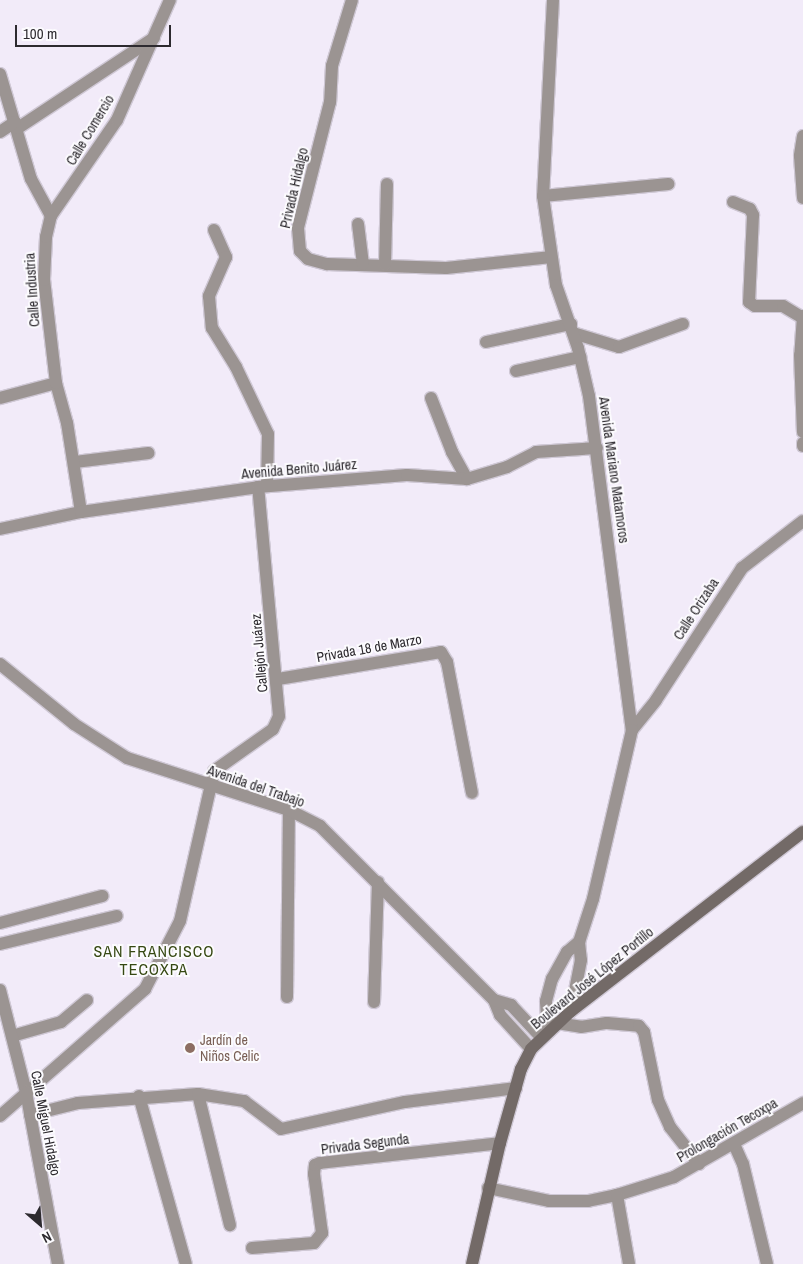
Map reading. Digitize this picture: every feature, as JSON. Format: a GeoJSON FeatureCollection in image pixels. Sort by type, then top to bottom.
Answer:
{"type":"FeatureCollection","features":[{"type":"Feature","properties":{"kind":"main road","name":"Boulevard José López Portillo"},"geometry":{"type":"LineString","coordinates":[[472,1264],[488,1188],[500,1143],[516,1088],[531,1049],[571,1011],[803,832]]}},
{"type":"Feature","properties":{"kind":"street","name":"Calle Comercio"},"geometry":{"type":"LineString","coordinates":[[52,216],[117,120],[170,0]]}},
{"type":"Feature","properties":{"kind":"street","name":"Privada Hidalgo"},"geometry":{"type":"LineString","coordinates":[[352,0],[332,66],[330,102],[298,240],[300,251],[308,259],[327,264],[478,267],[550,257]]}},
{"type":"Feature","properties":{"kind":"street","name":"Avenida Mariano Matamoros"},"geometry":{"type":"LineString","coordinates":[[553,0],[543,196],[550,257],[556,285],[580,357],[597,448],[632,730],[593,899],[579,942],[581,960],[571,1011]]}},
{"type":"Feature","properties":{"kind":"street"},"geometry":{"type":"LineString","coordinates":[[0,132],[16,125],[154,38]]}},
{"type":"Feature","properties":{"kind":"street"},"geometry":{"type":"LineString","coordinates":[[0,74],[3,92],[16,125],[31,179],[52,216]]}},
{"type":"Feature","properties":{"kind":"street"},"geometry":{"type":"LineString","coordinates":[[803,136],[800,156],[803,198]]}},
{"type":"Feature","properties":{"kind":"street"},"geometry":{"type":"LineString","coordinates":[[385,265],[387,184]]}},
{"type":"Feature","properties":{"kind":"street"},"geometry":{"type":"LineString","coordinates":[[543,196],[668,184]]}},
{"type":"Feature","properties":{"kind":"street"},"geometry":{"type":"LineString","coordinates":[[733,202],[750,209],[753,215],[749,302],[755,306],[783,306],[803,317],[800,355],[803,432]]}},
{"type":"Feature","properties":{"kind":"street","name":"Calle Industria"},"geometry":{"type":"LineString","coordinates":[[52,216],[43,254],[56,383],[74,462],[81,512]]}},
{"type":"Feature","properties":{"kind":"street"},"geometry":{"type":"LineString","coordinates":[[358,224],[363,264]]}},
{"type":"Feature","properties":{"kind":"street","name":"Callejón Juárez"},"geometry":{"type":"LineString","coordinates":[[0,1116],[145,988],[180,921],[210,784],[218,766],[273,729],[279,716],[278,679],[262,486],[268,434],[236,367],[212,328],[209,296],[226,257],[214,230]]}},
{"type":"Feature","properties":{"kind":"street"},"geometry":{"type":"LineString","coordinates":[[486,342],[572,329],[619,347],[683,324]]}},
{"type":"Feature","properties":{"kind":"street"},"geometry":{"type":"LineString","coordinates":[[516,371],[580,357]]}},
{"type":"Feature","properties":{"kind":"street"},"geometry":{"type":"LineString","coordinates":[[0,398],[56,383]]}},
{"type":"Feature","properties":{"kind":"street"},"geometry":{"type":"LineString","coordinates":[[431,398],[452,452],[467,479]]}},
{"type":"Feature","properties":{"kind":"street","name":"Avenida Benito Juárez"},"geometry":{"type":"LineString","coordinates":[[0,529],[81,512],[262,486],[407,475],[467,479],[507,467],[536,452],[597,448]]}},
{"type":"Feature","properties":{"kind":"street"},"geometry":{"type":"LineString","coordinates":[[74,462],[148,453]]}},
{"type":"Feature","properties":{"kind":"street","name":"Calle Orizaba"},"geometry":{"type":"LineString","coordinates":[[632,730],[656,700],[742,568],[803,521]]}},
{"type":"Feature","properties":{"kind":"street","name":"Privada 18 de Marzo"},"geometry":{"type":"LineString","coordinates":[[278,679],[441,652],[448,662],[472,793]]}},
{"type":"Feature","properties":{"kind":"street","name":"Avenida del Trabajo"},"geometry":{"type":"LineString","coordinates":[[0,664],[74,724],[127,758],[289,810],[320,826],[494,1000],[500,1015],[531,1049]]}},
{"type":"Feature","properties":{"kind":"street"},"geometry":{"type":"LineString","coordinates":[[288,997],[289,810]]}},
{"type":"Feature","properties":{"kind":"street"},"geometry":{"type":"LineString","coordinates":[[374,1002],[378,882]]}},
{"type":"Feature","properties":{"kind":"street"},"geometry":{"type":"LineString","coordinates":[[0,923],[102,896]]}},
{"type":"Feature","properties":{"kind":"street"},"geometry":{"type":"LineString","coordinates":[[0,944],[117,916]]}},
{"type":"Feature","properties":{"kind":"street","name":"Avenida Mariano Matamoros"},"geometry":{"type":"LineString","coordinates":[[549,1030],[546,1001],[552,979],[567,952],[579,942]]}},
{"type":"Feature","properties":{"kind":"street","name":"Calle Miguel Hidalgo"},"geometry":{"type":"LineString","coordinates":[[0,990],[26,1092],[58,1264]]}},
{"type":"Feature","properties":{"kind":"street"},"geometry":{"type":"LineString","coordinates":[[12,1036],[61,1022],[87,1000]]}},
{"type":"Feature","properties":{"kind":"street","name":"Avenida del Trabajo"},"geometry":{"type":"LineString","coordinates":[[494,1000],[511,1005],[549,1030]]}},
{"type":"Feature","properties":{"kind":"street"},"geometry":{"type":"LineString","coordinates":[[549,1030],[607,1023],[639,1026],[644,1032],[658,1100],[670,1127],[699,1164]]}},
{"type":"Feature","properties":{"kind":"street"},"geometry":{"type":"LineString","coordinates":[[30,1114],[78,1102],[139,1096],[198,1094],[244,1101],[281,1129],[405,1102],[516,1088]]}},
{"type":"Feature","properties":{"kind":"street"},"geometry":{"type":"LineString","coordinates":[[198,1094],[230,1225]]}},
{"type":"Feature","properties":{"kind":"street"},"geometry":{"type":"LineString","coordinates":[[139,1096],[186,1264]]}},
{"type":"Feature","properties":{"kind":"street","name":"Prolongación Tecoxpa"},"geometry":{"type":"LineString","coordinates":[[488,1188],[549,1201],[588,1201],[617,1194],[674,1177],[803,1103]]}},
{"type":"Feature","properties":{"kind":"street","name":"Privada Segunda"},"geometry":{"type":"LineString","coordinates":[[252,1248],[314,1243],[322,1233],[314,1174],[316,1165],[320,1163],[500,1143]]}},
{"type":"Feature","properties":{"kind":"street"},"geometry":{"type":"LineString","coordinates":[[734,1144],[743,1164],[767,1264]]}},
{"type":"Feature","properties":{"kind":"street"},"geometry":{"type":"LineString","coordinates":[[617,1194],[629,1264]]}},
{"type":"Feature","properties":{"kind":"place","name":"Jardín de Niños Celic"},"geometry":{"type":"Point","coordinates":[190,1048]}},
{"type":"Feature","properties":{"kind":"district","name":"SAN FRANCISCO TECOXPA"},"geometry":{"type":"Point","coordinates":[154,960]}}]}
